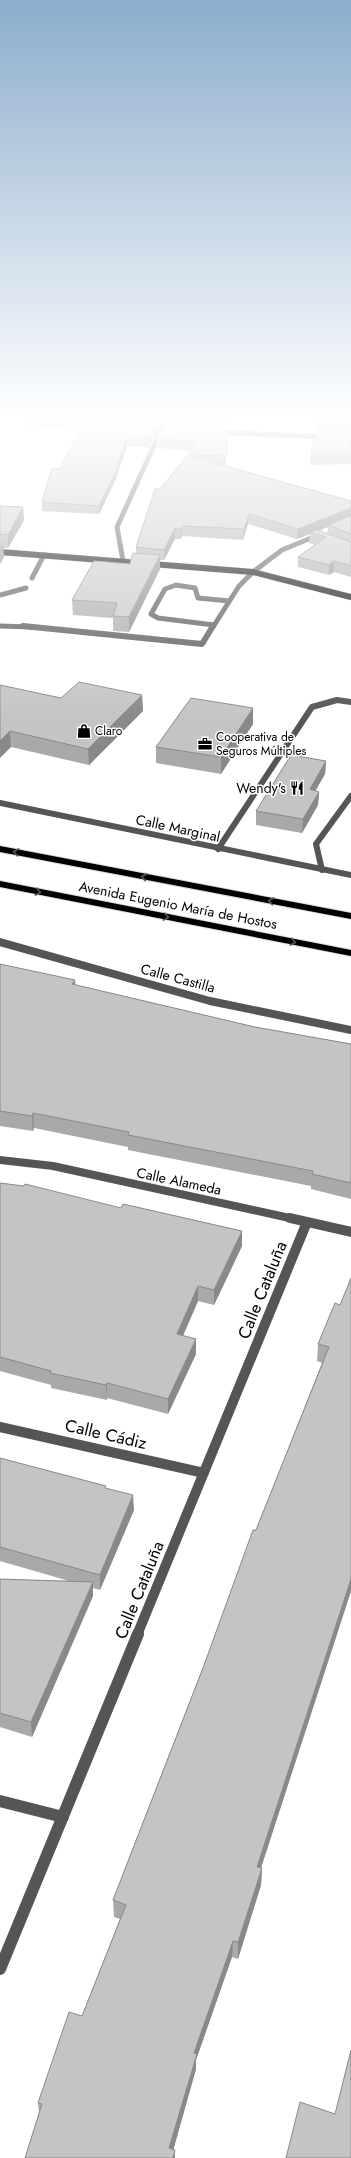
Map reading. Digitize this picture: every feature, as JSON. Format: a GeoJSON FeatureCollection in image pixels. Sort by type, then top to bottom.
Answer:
{"type":"FeatureCollection","features":[{"type":"Feature","properties":{"kind":"highway","name":"Avenida Eugenio María de Hostos"},"geometry":{"type":"LineString","coordinates":[[0,850],[351,916]]}},
{"type":"Feature","properties":{"kind":"highway","name":"Avenida Eugenio María de Hostos"},"geometry":{"type":"LineString","coordinates":[[0,884],[351,953]]}},
{"type":"Feature","properties":{"kind":"main road"},"geometry":{"type":"LineString","coordinates":[[0,552],[253,572],[351,597]]}},
{"type":"Feature","properties":{"kind":"street"},"geometry":{"type":"LineString","coordinates":[[120,520],[117,527],[123,561]]}},
{"type":"Feature","properties":{"kind":"street"},"geometry":{"type":"LineString","coordinates":[[0,626],[10,625],[202,644],[239,586],[253,572],[282,550],[316,536],[323,536]]}},
{"type":"Feature","properties":{"kind":"street"},"geometry":{"type":"LineString","coordinates":[[32,578],[44,555]]}},
{"type":"Feature","properties":{"kind":"street"},"geometry":{"type":"LineString","coordinates":[[214,625],[158,618],[151,614],[165,589],[176,585],[195,588],[198,598],[229,601]]}},
{"type":"Feature","properties":{"kind":"street"},"geometry":{"type":"LineString","coordinates":[[0,595],[26,588]]}},
{"type":"Feature","properties":{"kind":"street"},"geometry":{"type":"LineString","coordinates":[[218,849],[312,707],[337,700],[351,702]]}},
{"type":"Feature","properties":{"kind":"street"},"geometry":{"type":"LineString","coordinates":[[322,870],[316,844],[351,796]]}},
{"type":"Feature","properties":{"kind":"street","name":"Calle Marginal"},"geometry":{"type":"LineString","coordinates":[[0,803],[218,849],[351,875]]}},
{"type":"Feature","properties":{"kind":"street","name":"Calle Castilla"},"geometry":{"type":"LineString","coordinates":[[0,942],[210,1001],[351,1030]]}},
{"type":"Feature","properties":{"kind":"street","name":"Calle Alameda"},"geometry":{"type":"LineString","coordinates":[[0,1160],[53,1166],[351,1232]]}},
{"type":"Feature","properties":{"kind":"street","name":"Calle Cataluña"},"geometry":{"type":"LineString","coordinates":[[0,1969],[307,1222]]}},
{"type":"Feature","properties":{"kind":"street","name":"Calle Cádiz"},"geometry":{"type":"LineString","coordinates":[[0,1427],[204,1473]]}},
{"type":"Feature","properties":{"kind":"street"},"geometry":{"type":"LineString","coordinates":[[0,1801],[63,1817]]}},
{"type":"Feature","properties":{"kind":"building"},"geometry":{"type":"Polygon","coordinates":[[[0,520],[16,520],[8,535],[0,534],[0,520]]]}},
{"type":"Feature","properties":{"kind":"building"},"geometry":{"type":"Polygon","coordinates":[[[145,520],[247,520],[244,529],[182,526],[181,529],[175,528],[164,550],[136,547],[145,520]]]}},
{"type":"Feature","properties":{"kind":"building"},"geometry":{"type":"Polygon","coordinates":[[[268,520],[321,520],[298,529],[268,520]]]}},
{"type":"Feature","properties":{"kind":"building"},"geometry":{"type":"Polygon","coordinates":[[[342,520],[351,520],[351,534],[328,525],[342,520]]]}},
{"type":"Feature","properties":{"kind":"building"},"geometry":{"type":"Polygon","coordinates":[[[317,530],[351,542],[351,566],[334,561],[329,565],[298,557],[326,537],[310,532],[317,530]]]}},
{"type":"Feature","properties":{"kind":"building"},"geometry":{"type":"Polygon","coordinates":[[[133,553],[160,555],[129,617],[113,616],[117,603],[72,600],[94,561],[130,564],[133,553]]]}},
{"type":"Feature","properties":{"kind":"building"},"geometry":{"type":"Polygon","coordinates":[[[79,682],[142,695],[88,749],[10,731],[0,741],[0,685],[61,698],[79,682]]]}},
{"type":"Feature","properties":{"kind":"building"},"geometry":{"type":"Polygon","coordinates":[[[191,698],[253,708],[221,757],[156,747],[191,698]]]}},
{"type":"Feature","properties":{"kind":"building","name":"Wendy's"},"geometry":{"type":"Polygon","coordinates":[[[291,755],[326,761],[310,789],[319,792],[303,819],[256,811],[291,755]]]}},
{"type":"Feature","properties":{"kind":"building"},"geometry":{"type":"Polygon","coordinates":[[[0,964],[75,980],[72,984],[255,1027],[351,1044],[351,1183],[312,1174],[313,1171],[128,1135],[129,1132],[33,1113],[32,1116],[0,1111],[0,964]]]}},
{"type":"Feature","properties":{"kind":"building"},"geometry":{"type":"Polygon","coordinates":[[[0,1183],[24,1186],[25,1184],[121,1208],[123,1204],[242,1231],[214,1290],[198,1286],[177,1334],[196,1339],[168,1399],[107,1383],[106,1385],[50,1373],[51,1371],[0,1357],[0,1183]]]}},
{"type":"Feature","properties":{"kind":"building"},"geometry":{"type":"Polygon","coordinates":[[[351,1278],[351,1579],[257,1867],[262,1868],[238,1942],[233,1941],[194,2053],[197,2054],[169,2148],[175,2150],[173,2158],[25,2158],[42,2104],[38,2103],[69,2012],[82,2016],[126,1905],[113,1900],[203,1668],[253,1530],[256,1530],[329,1347],[318,1344],[335,1303],[340,1305],[351,1278]]]}},
{"type":"Feature","properties":{"kind":"building"},"geometry":{"type":"Polygon","coordinates":[[[0,1458],[106,1486],[105,1488],[133,1495],[100,1575],[0,1547],[0,1458]]]}},
{"type":"Feature","properties":{"kind":"building"},"geometry":{"type":"Polygon","coordinates":[[[0,1579],[93,1582],[31,1722],[0,1713],[0,1579]]]}},
{"type":"Feature","properties":{"kind":"building"},"geometry":{"type":"Polygon","coordinates":[[[351,2050],[351,2158],[286,2158],[300,2102],[335,2114],[351,2050]]]}},
{"type":"Feature","properties":{"kind":"place","name":"Claro"},"geometry":{"type":"Point","coordinates":[84,731]}},
{"type":"Feature","properties":{"kind":"place","name":"Cooperativa de Seguros Múltiples"},"geometry":{"type":"Point","coordinates":[205,744]}},
{"type":"Feature","properties":{"kind":"place","name":"Wendy's"},"geometry":{"type":"Point","coordinates":[297,788]}}]}
